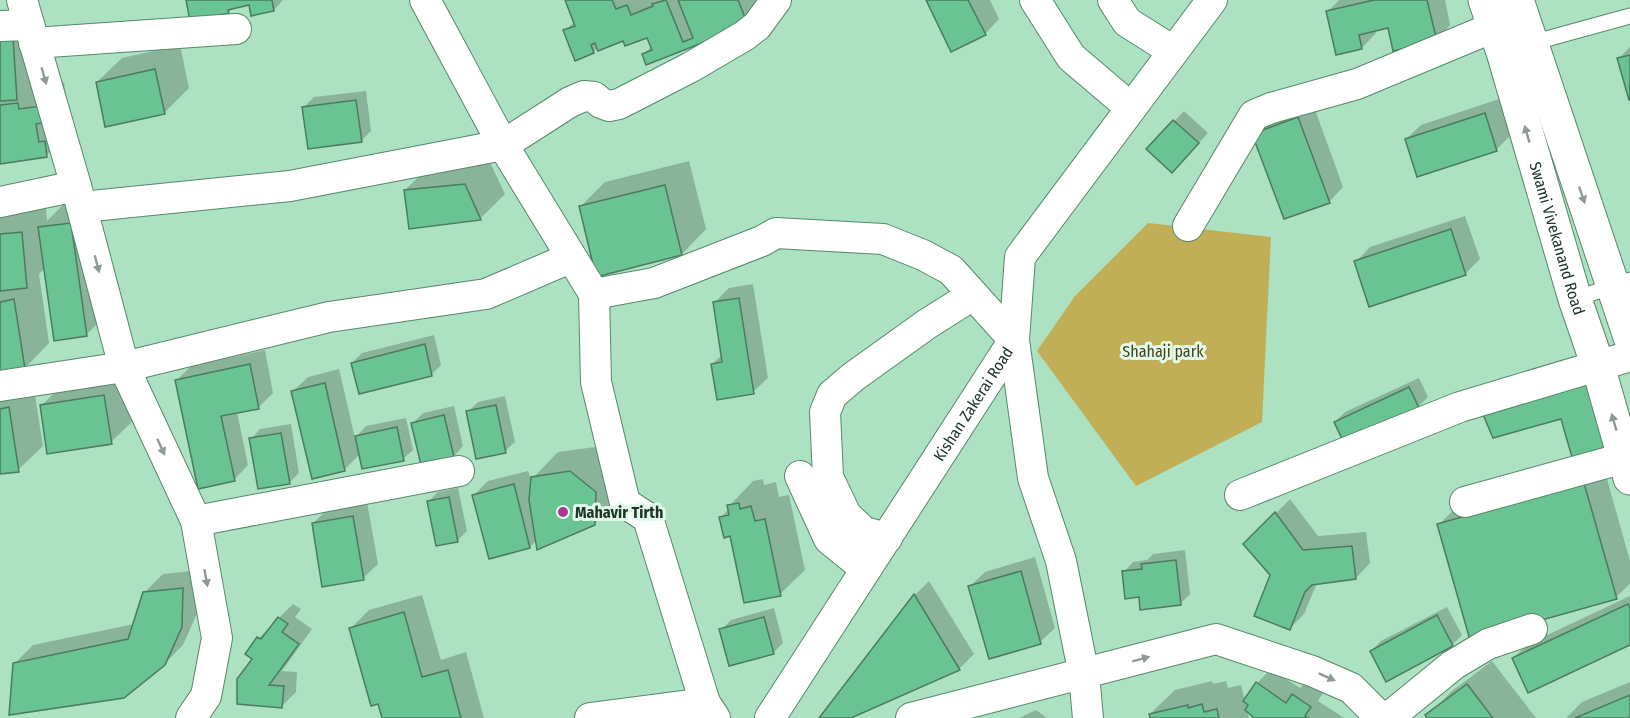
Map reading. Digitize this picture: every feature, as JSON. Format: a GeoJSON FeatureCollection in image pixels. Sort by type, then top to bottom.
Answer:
{"type":"FeatureCollection","features":[{"type":"Feature","properties":{"kind":"main road"},"geometry":{"type":"LineString","coordinates":[[1509,24],[1621,283],[1630,337]]}},
{"type":"Feature","properties":{"kind":"main road","name":"Swami Vivekanand Road"},"geometry":{"type":"LineString","coordinates":[[1509,24],[1575,299],[1598,366],[1627,468]]}},
{"type":"Feature","properties":{"kind":"street"},"geometry":{"type":"LineString","coordinates":[[0,202],[290,186],[503,145],[570,102],[584,96],[594,97],[609,106],[619,104],[691,67],[757,26],[776,0]]}},
{"type":"Feature","properties":{"kind":"street"},"geometry":{"type":"LineString","coordinates":[[1035,0],[1071,57],[1125,103]]}},
{"type":"Feature","properties":{"kind":"street"},"geometry":{"type":"LineString","coordinates":[[1113,0],[1127,22],[1166,46]]}},
{"type":"Feature","properties":{"kind":"street","name":"Kishan Zakerai Road"},"geometry":{"type":"LineString","coordinates":[[770,718],[1014,340],[1020,257],[1166,46],[1212,0]]}},
{"type":"Feature","properties":{"kind":"street"},"geometry":{"type":"LineString","coordinates":[[429,1],[503,145],[594,294],[596,382],[625,503],[648,518],[710,711],[590,718]]}},
{"type":"Feature","properties":{"kind":"street"},"geometry":{"type":"LineString","coordinates":[[191,718],[206,696],[217,638],[195,521],[124,367],[79,197],[21,23],[236,29]]}},
{"type":"Feature","properties":{"kind":"street"},"geometry":{"type":"LineString","coordinates":[[1188,226],[1254,115],[1356,84],[1509,24]]}},
{"type":"Feature","properties":{"kind":"street"},"geometry":{"type":"LineString","coordinates":[[594,294],[654,284],[762,241],[776,233],[883,239],[923,255],[951,270],[1014,340],[1033,478],[1061,561],[1084,675],[1089,718]]}},
{"type":"Feature","properties":{"kind":"street"},"geometry":{"type":"LineString","coordinates":[[0,386],[124,367],[329,316],[486,294],[570,258]]}},
{"type":"Feature","properties":{"kind":"street"},"geometry":{"type":"LineString","coordinates":[[887,538],[864,532],[846,515],[828,477],[825,412],[832,395],[853,377],[927,324],[973,295]]}},
{"type":"Feature","properties":{"kind":"street"},"geometry":{"type":"LineString","coordinates":[[1240,495],[1460,407],[1630,356]]}},
{"type":"Feature","properties":{"kind":"street"},"geometry":{"type":"LineString","coordinates":[[1465,502],[1627,468]]}},
{"type":"Feature","properties":{"kind":"street"},"geometry":{"type":"LineString","coordinates":[[195,521],[459,471]]}},
{"type":"Feature","properties":{"kind":"street"},"geometry":{"type":"LineString","coordinates":[[800,476],[828,539],[866,569]]}},
{"type":"Feature","properties":{"kind":"street"},"geometry":{"type":"LineString","coordinates":[[1388,718],[1453,665],[1488,644],[1532,629]]}},
{"type":"Feature","properties":{"kind":"street"},"geometry":{"type":"LineString","coordinates":[[911,718],[1216,639],[1312,670],[1351,688],[1381,718]]}},
{"type":"Feature","properties":{"kind":"lane"},"geometry":{"type":"LineString","coordinates":[[1509,24],[1630,16]]}},
{"type":"Feature","properties":{"kind":"lane"},"geometry":{"type":"LineString","coordinates":[[1575,299],[1621,283]]}},
{"type":"Feature","properties":{"kind":"green space","name":"Shahaji park"},"geometry":{"type":"Polygon","coordinates":[[[1148,223],[1271,237],[1262,422],[1136,486],[1037,351],[1075,296],[1148,223]]]}},
{"type":"Feature","properties":{"kind":"building"},"geometry":{"type":"Polygon","coordinates":[[[186,0],[272,0],[274,11],[251,16],[249,5],[228,10],[229,13],[190,21],[186,0]]]}},
{"type":"Feature","properties":{"kind":"building"},"geometry":{"type":"Polygon","coordinates":[[[565,0],[612,0],[616,9],[627,5],[631,15],[653,6],[652,4],[666,0],[683,42],[693,38],[678,0],[738,0],[748,25],[646,65],[642,54],[652,50],[647,38],[625,46],[623,41],[598,51],[595,43],[591,45],[594,53],[575,61],[563,30],[575,26],[565,0]]]}},
{"type":"Feature","properties":{"kind":"building"},"geometry":{"type":"Polygon","coordinates":[[[926,0],[968,0],[986,35],[951,52],[926,0]]]}},
{"type":"Feature","properties":{"kind":"building"},"geometry":{"type":"Polygon","coordinates":[[[1374,0],[1427,0],[1437,41],[1393,51],[1388,28],[1359,35],[1362,49],[1336,55],[1326,11],[1374,0]]]}},
{"type":"Feature","properties":{"kind":"building"},"geometry":{"type":"Polygon","coordinates":[[[13,37],[17,100],[0,101],[0,38],[13,37]]]}},
{"type":"Feature","properties":{"kind":"building"},"geometry":{"type":"Polygon","coordinates":[[[1630,55],[1630,100],[1629,100],[1617,58],[1630,55]]]}},
{"type":"Feature","properties":{"kind":"building"},"geometry":{"type":"Polygon","coordinates":[[[155,69],[165,114],[105,127],[96,82],[155,69]]]}},
{"type":"Feature","properties":{"kind":"building"},"geometry":{"type":"Polygon","coordinates":[[[356,100],[362,142],[308,149],[302,107],[356,100]]]}},
{"type":"Feature","properties":{"kind":"building"},"geometry":{"type":"Polygon","coordinates":[[[18,103],[19,109],[40,106],[42,123],[36,124],[39,142],[45,141],[47,157],[0,164],[0,105],[18,103]]]}},
{"type":"Feature","properties":{"kind":"building"},"geometry":{"type":"Polygon","coordinates":[[[1485,113],[1497,151],[1417,177],[1405,139],[1485,113]]]}},
{"type":"Feature","properties":{"kind":"building"},"geometry":{"type":"Polygon","coordinates":[[[1298,117],[1330,203],[1284,219],[1252,134],[1298,117]]]}},
{"type":"Feature","properties":{"kind":"building"},"geometry":{"type":"Polygon","coordinates":[[[1173,120],[1199,143],[1172,173],[1146,149],[1173,120]]]}},
{"type":"Feature","properties":{"kind":"building"},"geometry":{"type":"Polygon","coordinates":[[[465,184],[481,220],[409,229],[404,190],[465,184]]]}},
{"type":"Feature","properties":{"kind":"building"},"geometry":{"type":"Polygon","coordinates":[[[665,185],[682,255],[596,277],[579,206],[665,185]]]}},
{"type":"Feature","properties":{"kind":"building"},"geometry":{"type":"Polygon","coordinates":[[[71,223],[87,336],[54,341],[38,227],[71,223]]]}},
{"type":"Feature","properties":{"kind":"building"},"geometry":{"type":"Polygon","coordinates":[[[1451,229],[1466,275],[1369,307],[1354,261],[1451,229]]]}},
{"type":"Feature","properties":{"kind":"building"},"geometry":{"type":"Polygon","coordinates":[[[22,232],[27,288],[0,291],[0,234],[22,232]]]}},
{"type":"Feature","properties":{"kind":"building"},"geometry":{"type":"Polygon","coordinates":[[[739,298],[754,394],[717,400],[711,364],[722,362],[713,302],[739,298]]]}},
{"type":"Feature","properties":{"kind":"building"},"geometry":{"type":"Polygon","coordinates":[[[14,299],[25,369],[0,373],[0,302],[14,299]]]}},
{"type":"Feature","properties":{"kind":"building"},"geometry":{"type":"Polygon","coordinates":[[[425,344],[432,376],[359,394],[351,363],[425,344]]]}},
{"type":"Feature","properties":{"kind":"building"},"geometry":{"type":"Polygon","coordinates":[[[250,364],[259,409],[221,416],[235,481],[198,489],[175,380],[250,364]]]}},
{"type":"Feature","properties":{"kind":"building"},"geometry":{"type":"Polygon","coordinates":[[[1591,378],[1614,452],[1574,464],[1561,419],[1493,438],[1482,412],[1591,378]]]}},
{"type":"Feature","properties":{"kind":"building"},"geometry":{"type":"Polygon","coordinates":[[[325,383],[345,471],[312,479],[291,391],[325,383]]]}},
{"type":"Feature","properties":{"kind":"building"},"geometry":{"type":"Polygon","coordinates":[[[1409,387],[1419,408],[1344,443],[1334,422],[1409,387]]]}},
{"type":"Feature","properties":{"kind":"building"},"geometry":{"type":"Polygon","coordinates":[[[104,395],[112,444],[47,454],[40,405],[104,395]]]}},
{"type":"Feature","properties":{"kind":"building"},"geometry":{"type":"Polygon","coordinates":[[[496,405],[506,453],[476,459],[466,411],[496,405]]]}},
{"type":"Feature","properties":{"kind":"building"},"geometry":{"type":"Polygon","coordinates":[[[9,407],[19,472],[0,474],[0,409],[9,407]]]}},
{"type":"Feature","properties":{"kind":"building"},"geometry":{"type":"Polygon","coordinates":[[[444,415],[454,457],[421,465],[411,423],[444,415]]]}},
{"type":"Feature","properties":{"kind":"building"},"geometry":{"type":"Polygon","coordinates":[[[397,427],[404,461],[362,469],[355,436],[397,427]]]}},
{"type":"Feature","properties":{"kind":"building"},"geometry":{"type":"Polygon","coordinates":[[[281,433],[290,484],[258,489],[249,438],[281,433]]]}},
{"type":"Feature","properties":{"kind":"building","name":"Mahavir Tirth"},"geometry":{"type":"Polygon","coordinates":[[[570,471],[596,492],[595,525],[537,550],[529,500],[531,477],[570,471]]]}},
{"type":"Feature","properties":{"kind":"building"},"geometry":{"type":"Polygon","coordinates":[[[1584,483],[1617,599],[1470,640],[1437,524],[1584,483]]]}},
{"type":"Feature","properties":{"kind":"building"},"geometry":{"type":"Polygon","coordinates":[[[514,484],[530,548],[489,559],[472,495],[514,484]]]}},
{"type":"Feature","properties":{"kind":"building"},"geometry":{"type":"Polygon","coordinates":[[[449,497],[458,542],[436,546],[427,501],[449,497]]]}},
{"type":"Feature","properties":{"kind":"building"},"geometry":{"type":"Polygon","coordinates":[[[739,503],[740,509],[751,506],[755,521],[765,519],[781,596],[744,603],[730,536],[724,538],[719,517],[729,515],[727,505],[739,503]]]}},
{"type":"Feature","properties":{"kind":"building"},"geometry":{"type":"Polygon","coordinates":[[[1275,512],[1303,550],[1352,546],[1356,579],[1312,585],[1305,592],[1290,630],[1254,616],[1270,575],[1243,544],[1275,512]]]}},
{"type":"Feature","properties":{"kind":"building"},"geometry":{"type":"Polygon","coordinates":[[[353,516],[364,580],[322,587],[312,523],[353,516]]]}},
{"type":"Feature","properties":{"kind":"building"},"geometry":{"type":"Polygon","coordinates":[[[1176,560],[1181,605],[1140,610],[1139,597],[1125,599],[1122,571],[1142,569],[1141,564],[1176,560]]]}},
{"type":"Feature","properties":{"kind":"building"},"geometry":{"type":"Polygon","coordinates":[[[1021,571],[1041,644],[989,659],[968,586],[1021,571]]]}},
{"type":"Feature","properties":{"kind":"building"},"geometry":{"type":"Polygon","coordinates":[[[183,588],[182,627],[165,665],[124,698],[9,715],[13,663],[128,639],[143,592],[183,588]]]}},
{"type":"Feature","properties":{"kind":"building"},"geometry":{"type":"Polygon","coordinates":[[[914,594],[960,670],[851,718],[819,718],[914,594]]]}},
{"type":"Feature","properties":{"kind":"building"},"geometry":{"type":"Polygon","coordinates":[[[1628,604],[1630,608],[1630,645],[1528,693],[1512,658],[1628,604]]]}},
{"type":"Feature","properties":{"kind":"building"},"geometry":{"type":"Polygon","coordinates":[[[404,612],[422,677],[448,670],[461,718],[382,718],[378,704],[371,706],[349,628],[404,612]]]}},
{"type":"Feature","properties":{"kind":"building"},"geometry":{"type":"Polygon","coordinates":[[[1437,615],[1453,646],[1386,682],[1370,651],[1437,615]]]}},
{"type":"Feature","properties":{"kind":"building"},"geometry":{"type":"Polygon","coordinates":[[[278,617],[288,624],[282,632],[299,644],[269,685],[284,686],[282,708],[237,704],[237,679],[252,659],[245,654],[257,637],[261,639],[278,617]]]}},
{"type":"Feature","properties":{"kind":"building"},"geometry":{"type":"Polygon","coordinates":[[[764,617],[774,654],[729,666],[719,629],[764,617]]]}},
{"type":"Feature","properties":{"kind":"building"},"geometry":{"type":"Polygon","coordinates":[[[1256,682],[1286,703],[1292,694],[1311,707],[1305,716],[1308,718],[1254,718],[1245,710],[1248,705],[1243,701],[1256,682]]]}},
{"type":"Feature","properties":{"kind":"building"},"geometry":{"type":"Polygon","coordinates":[[[1467,684],[1493,718],[1427,718],[1425,715],[1467,684]]]}},
{"type":"Feature","properties":{"kind":"building"},"geometry":{"type":"Polygon","coordinates":[[[1630,695],[1630,718],[1575,718],[1630,695]]]}},
{"type":"Feature","properties":{"kind":"building"},"geometry":{"type":"Polygon","coordinates":[[[1202,704],[1204,712],[1217,709],[1219,718],[1150,718],[1149,714],[1188,705],[1188,708],[1202,704]]]}},
{"type":"Feature","properties":{"kind":"place","name":"Mahavir Tirth"},"geometry":{"type":"Point","coordinates":[563,512]}}]}
